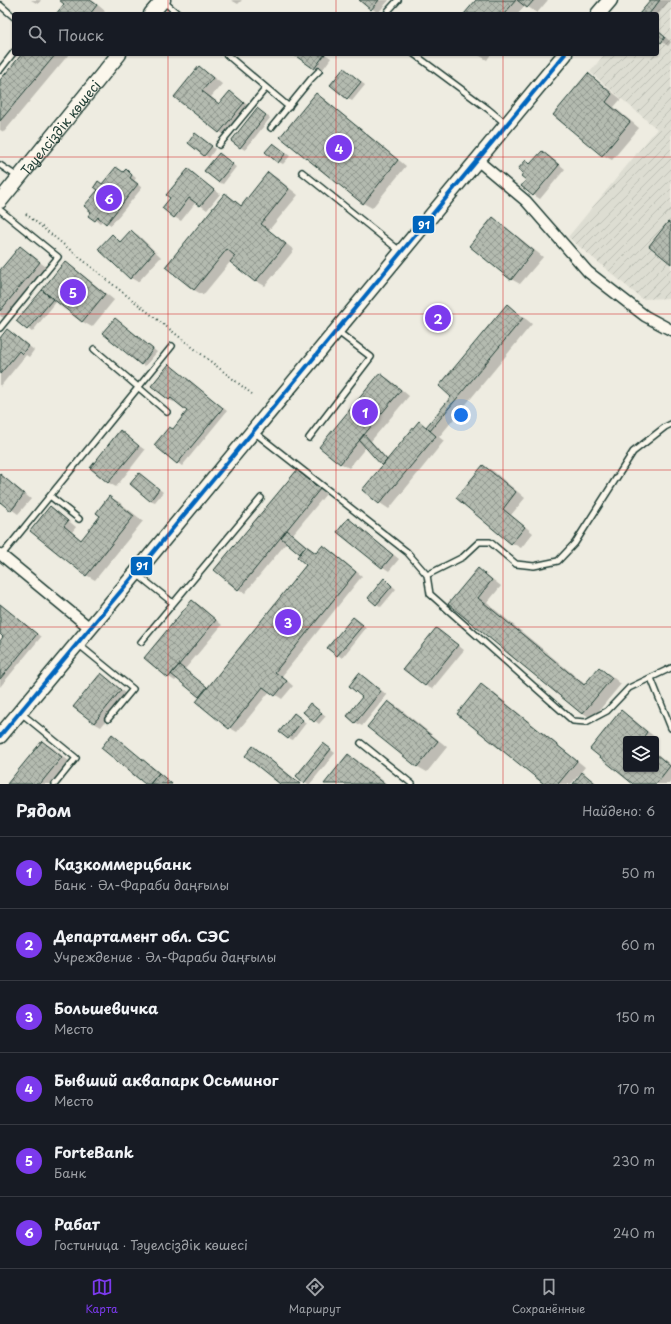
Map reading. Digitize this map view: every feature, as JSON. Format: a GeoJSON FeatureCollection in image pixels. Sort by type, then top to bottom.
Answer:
{"type":"FeatureCollection","features":[{"type":"Feature","properties":{"kind":"main road"},"geometry":{"type":"LineString","coordinates":[[153,12],[162,0]]}},
{"type":"Feature","properties":{"kind":"main road","name":"Тәуелсіздік көшесі"},"geometry":{"type":"LineString","coordinates":[[0,201],[117,56]]}},
{"type":"Feature","properties":{"kind":"main road"},"geometry":{"type":"LineString","coordinates":[[0,736],[563,56]]}},
{"type":"Feature","properties":{"kind":"street"},"geometry":{"type":"LineString","coordinates":[[477,160],[526,201],[588,272],[645,316],[671,330]]}},
{"type":"Feature","properties":{"kind":"street"},"geometry":{"type":"LineString","coordinates":[[0,555],[90,628]]}},
{"type":"Feature","properties":{"kind":"lane"},"geometry":{"type":"LineString","coordinates":[[162,0],[176,12]]}},
{"type":"Feature","properties":{"kind":"lane"},"geometry":{"type":"LineString","coordinates":[[388,12],[398,0]]}},
{"type":"Feature","properties":{"kind":"lane"},"geometry":{"type":"LineString","coordinates":[[0,5],[12,15]]}},
{"type":"Feature","properties":{"kind":"lane"},"geometry":{"type":"LineString","coordinates":[[0,70],[12,55]]}},
{"type":"Feature","properties":{"kind":"lane"},"geometry":{"type":"LineString","coordinates":[[228,56],[289,107]]}},
{"type":"Feature","properties":{"kind":"lane"},"geometry":{"type":"LineString","coordinates":[[417,56],[506,124]]}},
{"type":"Feature","properties":{"kind":"lane"},"geometry":{"type":"LineString","coordinates":[[271,128],[320,71]]}},
{"type":"Feature","properties":{"kind":"lane"},"geometry":{"type":"LineString","coordinates":[[219,145],[266,88]]}},
{"type":"Feature","properties":{"kind":"lane"},"geometry":{"type":"LineString","coordinates":[[0,165],[18,178]]}},
{"type":"Feature","properties":{"kind":"lane"},"geometry":{"type":"LineString","coordinates":[[302,172],[401,252]]}},
{"type":"Feature","properties":{"kind":"lane"},"geometry":{"type":"LineString","coordinates":[[0,210],[58,257],[0,328]]}},
{"type":"Feature","properties":{"kind":"lane"},"geometry":{"type":"LineString","coordinates":[[309,438],[371,357],[336,330]]}},
{"type":"Feature","properties":{"kind":"lane"},"geometry":{"type":"LineString","coordinates":[[0,555],[172,346]]}},
{"type":"Feature","properties":{"kind":"lane"},"geometry":{"type":"LineString","coordinates":[[94,349],[167,412]]}},
{"type":"Feature","properties":{"kind":"lane"},"geometry":{"type":"LineString","coordinates":[[428,575],[463,557],[479,542],[490,542],[516,564],[534,566],[558,561],[575,542],[633,452],[671,424]]}},
{"type":"Feature","properties":{"kind":"lane"},"geometry":{"type":"LineString","coordinates":[[253,431],[407,552],[428,575],[430,594],[573,721],[586,722],[607,710],[629,688],[671,668]]}},
{"type":"Feature","properties":{"kind":"lane"},"geometry":{"type":"LineString","coordinates":[[50,496],[79,519]]}},
{"type":"Feature","properties":{"kind":"lane"},"geometry":{"type":"LineString","coordinates":[[141,642],[261,498]]}},
{"type":"Feature","properties":{"kind":"lane"},"geometry":{"type":"LineString","coordinates":[[136,573],[173,603]]}},
{"type":"Feature","properties":{"kind":"lane"},"geometry":{"type":"LineString","coordinates":[[77,643],[133,689],[108,719]]}},
{"type":"Feature","properties":{"kind":"lane"},"geometry":{"type":"LineString","coordinates":[[651,678],[671,728]]}},
{"type":"Feature","properties":{"kind":"lane"},"geometry":{"type":"LineString","coordinates":[[20,712],[76,758],[55,784]]}},
{"type":"Feature","properties":{"kind":"lane"},"geometry":{"type":"LineString","coordinates":[[361,743],[412,784]]}},
{"type":"Feature","properties":{"kind":"path"},"geometry":{"type":"LineString","coordinates":[[26,214],[122,292],[252,394]]}},
{"type":"Feature","properties":{"kind":"shaded area"},"geometry":{"type":"Polygon","coordinates":[[[651,0],[671,0],[671,298],[642,299],[568,237],[657,129],[590,72],[603,56],[659,56],[659,12],[641,12],[651,0]]]}},
{"type":"Feature","properties":{"kind":"building"},"geometry":{"type":"Polygon","coordinates":[[[59,0],[90,0],[97,5],[92,12],[58,12],[64,4],[59,0]]]}},
{"type":"Feature","properties":{"kind":"building"},"geometry":{"type":"Polygon","coordinates":[[[359,0],[379,0],[371,10],[359,0]]]}},
{"type":"Feature","properties":{"kind":"building"},"geometry":{"type":"Polygon","coordinates":[[[476,0],[516,0],[506,12],[466,12],[476,0]]]}},
{"type":"Feature","properties":{"kind":"building"},"geometry":{"type":"Polygon","coordinates":[[[517,0],[534,0],[527,8],[517,0]]]}},
{"type":"Feature","properties":{"kind":"building"},"geometry":{"type":"Polygon","coordinates":[[[651,0],[660,0],[651,12],[641,12],[651,0]]]}},
{"type":"Feature","properties":{"kind":"building"},"geometry":{"type":"Polygon","coordinates":[[[659,32],[665,37],[661,43],[659,42],[659,32]]]}},
{"type":"Feature","properties":{"kind":"building"},"geometry":{"type":"Polygon","coordinates":[[[20,56],[54,56],[0,121],[0,80],[20,56]]]}},
{"type":"Feature","properties":{"kind":"building"},"geometry":{"type":"Polygon","coordinates":[[[296,56],[324,56],[314,69],[296,56]]]}},
{"type":"Feature","properties":{"kind":"building"},"geometry":{"type":"Polygon","coordinates":[[[199,66],[213,78],[202,91],[219,104],[230,91],[244,103],[219,133],[174,97],[199,66]]]}},
{"type":"Feature","properties":{"kind":"building"},"geometry":{"type":"Polygon","coordinates":[[[344,68],[361,82],[347,99],[330,85],[344,68]]]}},
{"type":"Feature","properties":{"kind":"building"},"geometry":{"type":"Polygon","coordinates":[[[588,73],[612,94],[606,102],[630,122],[602,156],[553,115],[588,73]]]}},
{"type":"Feature","properties":{"kind":"building"},"geometry":{"type":"Polygon","coordinates":[[[316,93],[398,160],[363,204],[280,137],[316,93]]]}},
{"type":"Feature","properties":{"kind":"building"},"geometry":{"type":"Polygon","coordinates":[[[257,108],[266,115],[240,148],[231,141],[257,108]]]}},
{"type":"Feature","properties":{"kind":"building"},"geometry":{"type":"Polygon","coordinates":[[[195,133],[212,146],[204,156],[188,143],[195,133]]]}},
{"type":"Feature","properties":{"kind":"building"},"geometry":{"type":"Polygon","coordinates":[[[273,143],[286,153],[278,163],[265,152],[273,143]]]}},
{"type":"Feature","properties":{"kind":"building"},"geometry":{"type":"Polygon","coordinates":[[[542,151],[559,165],[533,196],[521,186],[526,180],[521,176],[523,173],[518,169],[526,160],[530,164],[542,151]]]}},
{"type":"Feature","properties":{"kind":"building"},"geometry":{"type":"Polygon","coordinates":[[[219,153],[233,164],[218,182],[204,171],[219,153]]]}},
{"type":"Feature","properties":{"kind":"building"},"geometry":{"type":"Polygon","coordinates":[[[116,167],[123,172],[126,169],[132,175],[130,178],[138,184],[106,224],[98,217],[95,221],[88,216],[91,212],[84,206],[98,190],[94,187],[98,181],[102,184],[116,167]]]}},
{"type":"Feature","properties":{"kind":"building"},"geometry":{"type":"Polygon","coordinates":[[[188,169],[214,190],[200,206],[189,198],[174,218],[162,208],[170,198],[166,195],[188,169]]]}},
{"type":"Feature","properties":{"kind":"building"},"geometry":{"type":"Polygon","coordinates":[[[268,172],[289,189],[261,224],[286,244],[255,282],[230,262],[235,256],[227,249],[194,290],[165,267],[225,193],[241,206],[268,172]]]}},
{"type":"Feature","properties":{"kind":"building"},"geometry":{"type":"Polygon","coordinates":[[[493,217],[534,251],[511,280],[469,246],[493,217]]]}},
{"type":"Feature","properties":{"kind":"building"},"geometry":{"type":"Polygon","coordinates":[[[668,222],[671,224],[671,264],[649,246],[668,222]]]}},
{"type":"Feature","properties":{"kind":"building"},"geometry":{"type":"Polygon","coordinates":[[[131,230],[154,252],[130,279],[98,249],[112,234],[120,242],[131,230]]]}},
{"type":"Feature","properties":{"kind":"building"},"geometry":{"type":"Polygon","coordinates":[[[20,246],[40,262],[0,311],[0,270],[20,246]]]}},
{"type":"Feature","properties":{"kind":"building"},"geometry":{"type":"Polygon","coordinates":[[[65,261],[105,294],[82,322],[42,290],[65,261]]]}},
{"type":"Feature","properties":{"kind":"building"},"geometry":{"type":"Polygon","coordinates":[[[42,290],[53,299],[27,330],[16,321],[42,290]]]}},
{"type":"Feature","properties":{"kind":"building"},"geometry":{"type":"Polygon","coordinates":[[[507,304],[523,318],[430,431],[426,427],[451,397],[439,386],[507,304]]]}},
{"type":"Feature","properties":{"kind":"building"},"geometry":{"type":"Polygon","coordinates":[[[115,318],[153,349],[141,365],[102,333],[115,318]]]}},
{"type":"Feature","properties":{"kind":"building"},"geometry":{"type":"Polygon","coordinates":[[[7,329],[28,346],[22,354],[19,351],[0,374],[0,338],[7,329]]]}},
{"type":"Feature","properties":{"kind":"building"},"geometry":{"type":"Polygon","coordinates":[[[169,364],[223,408],[177,464],[154,445],[169,427],[173,429],[187,411],[171,398],[169,400],[151,386],[169,364]]]}},
{"type":"Feature","properties":{"kind":"building"},"geometry":{"type":"Polygon","coordinates":[[[380,373],[401,390],[340,464],[319,447],[380,373]]]}},
{"type":"Feature","properties":{"kind":"building"},"geometry":{"type":"Polygon","coordinates":[[[419,421],[436,436],[379,504],[362,490],[419,421]]]}},
{"type":"Feature","properties":{"kind":"building"},"geometry":{"type":"Polygon","coordinates":[[[120,430],[139,446],[108,483],[90,468],[120,430]]]}},
{"type":"Feature","properties":{"kind":"building"},"geometry":{"type":"Polygon","coordinates":[[[364,434],[387,460],[382,466],[359,440],[364,434]]]}},
{"type":"Feature","properties":{"kind":"building"},"geometry":{"type":"Polygon","coordinates":[[[483,465],[516,492],[503,509],[525,527],[511,544],[456,498],[483,465]]]}},
{"type":"Feature","properties":{"kind":"building"},"geometry":{"type":"Polygon","coordinates":[[[297,470],[320,489],[238,590],[214,570],[297,470]]]}},
{"type":"Feature","properties":{"kind":"building"},"geometry":{"type":"Polygon","coordinates":[[[139,473],[159,489],[150,501],[130,484],[139,473]]]}},
{"type":"Feature","properties":{"kind":"building"},"geometry":{"type":"Polygon","coordinates":[[[0,474],[24,494],[11,511],[0,502],[0,474]]]}},
{"type":"Feature","properties":{"kind":"building"},"geometry":{"type":"Polygon","coordinates":[[[109,496],[134,516],[86,576],[30,531],[50,506],[68,521],[64,526],[81,540],[100,516],[96,513],[109,496]]]}},
{"type":"Feature","properties":{"kind":"building"},"geometry":{"type":"Polygon","coordinates":[[[348,518],[393,555],[382,568],[337,532],[348,518]]]}},
{"type":"Feature","properties":{"kind":"building"},"geometry":{"type":"Polygon","coordinates":[[[287,530],[306,546],[300,554],[281,538],[287,530]]]}},
{"type":"Feature","properties":{"kind":"building"},"geometry":{"type":"Polygon","coordinates":[[[323,545],[356,572],[275,672],[287,681],[275,696],[263,687],[229,729],[196,702],[306,565],[297,557],[306,546],[316,553],[323,545]]]}},
{"type":"Feature","properties":{"kind":"building"},"geometry":{"type":"Polygon","coordinates":[[[478,568],[492,580],[478,598],[584,685],[599,667],[612,678],[582,714],[448,604],[478,568]]]}},
{"type":"Feature","properties":{"kind":"building"},"geometry":{"type":"Polygon","coordinates":[[[384,578],[392,586],[376,605],[368,598],[384,578]]]}},
{"type":"Feature","properties":{"kind":"building"},"geometry":{"type":"Polygon","coordinates":[[[192,600],[216,620],[168,678],[144,658],[192,600]]]}},
{"type":"Feature","properties":{"kind":"building"},"geometry":{"type":"Polygon","coordinates":[[[0,604],[37,634],[0,679],[0,641],[3,637],[0,634],[0,604]]]}},
{"type":"Feature","properties":{"kind":"building"},"geometry":{"type":"Polygon","coordinates":[[[353,617],[363,625],[337,656],[327,648],[353,617]]]}},
{"type":"Feature","properties":{"kind":"building"},"geometry":{"type":"Polygon","coordinates":[[[436,628],[458,645],[425,686],[403,669],[436,628]]]}},
{"type":"Feature","properties":{"kind":"building"},"geometry":{"type":"Polygon","coordinates":[[[179,665],[207,687],[199,697],[171,674],[179,665]]]}},
{"type":"Feature","properties":{"kind":"building"},"geometry":{"type":"Polygon","coordinates":[[[101,673],[121,690],[94,723],[73,707],[101,673]]]}},
{"type":"Feature","properties":{"kind":"building"},"geometry":{"type":"Polygon","coordinates":[[[359,673],[381,691],[355,723],[347,716],[362,697],[349,686],[359,673]]]}},
{"type":"Feature","properties":{"kind":"building"},"geometry":{"type":"Polygon","coordinates":[[[481,684],[577,761],[558,784],[544,784],[457,714],[481,684]]]}},
{"type":"Feature","properties":{"kind":"building"},"geometry":{"type":"Polygon","coordinates":[[[388,701],[438,741],[417,767],[367,727],[388,701]]]}},
{"type":"Feature","properties":{"kind":"building"},"geometry":{"type":"Polygon","coordinates":[[[310,703],[322,713],[314,722],[303,712],[310,703]]]}},
{"type":"Feature","properties":{"kind":"building"},"geometry":{"type":"Polygon","coordinates":[[[621,710],[647,732],[644,736],[623,736],[623,772],[659,772],[659,757],[670,766],[656,784],[633,784],[590,749],[621,710]]]}},
{"type":"Feature","properties":{"kind":"building"},"geometry":{"type":"Polygon","coordinates":[[[294,713],[303,720],[288,739],[279,732],[294,713]]]}},
{"type":"Feature","properties":{"kind":"building"},"geometry":{"type":"Polygon","coordinates":[[[112,734],[159,773],[150,784],[145,784],[101,748],[112,734]]]}},
{"type":"Feature","properties":{"kind":"building"},"geometry":{"type":"Polygon","coordinates":[[[42,741],[62,757],[40,784],[7,784],[42,741]]]}},
{"type":"Feature","properties":{"kind":"building"},"geometry":{"type":"Polygon","coordinates":[[[323,743],[331,749],[304,783],[296,776],[323,743]]]}},
{"type":"Feature","properties":{"kind":"building"},"geometry":{"type":"Polygon","coordinates":[[[253,746],[300,784],[280,784],[245,756],[253,746]]]}},
{"type":"Feature","properties":{"kind":"building"},"geometry":{"type":"Polygon","coordinates":[[[348,754],[385,784],[324,784],[348,754]]]}},
{"type":"Feature","properties":{"kind":"building"},"geometry":{"type":"Polygon","coordinates":[[[582,772],[596,784],[573,784],[582,772]]]}},
{"type":"Feature","properties":{"kind":"building"},"geometry":{"type":"Polygon","coordinates":[[[159,773],[172,784],[150,784],[159,773]]]}},
{"type":"Feature","properties":{"kind":"transit line","name":"91"},"geometry":{"type":"LineString","coordinates":[[0,736],[563,56]]}},
{"type":"Feature","properties":{"kind":"place","name":"Бывший аквапарк Осьминог"},"geometry":{"type":"Point","coordinates":[339,148]}},
{"type":"Feature","properties":{"kind":"place","name":"Рабат"},"geometry":{"type":"Point","coordinates":[109,198]}},
{"type":"Feature","properties":{"kind":"place","name":"ForteBank"},"geometry":{"type":"Point","coordinates":[73,292]}},
{"type":"Feature","properties":{"kind":"place","name":"Департамент обл. СЭС"},"geometry":{"type":"Point","coordinates":[438,318]}},
{"type":"Feature","properties":{"kind":"place","name":"Казкоммерцбанк"},"geometry":{"type":"Point","coordinates":[365,412]}},
{"type":"Feature","properties":{"kind":"place","name":"Большевичка"},"geometry":{"type":"Point","coordinates":[288,622]}}]}
